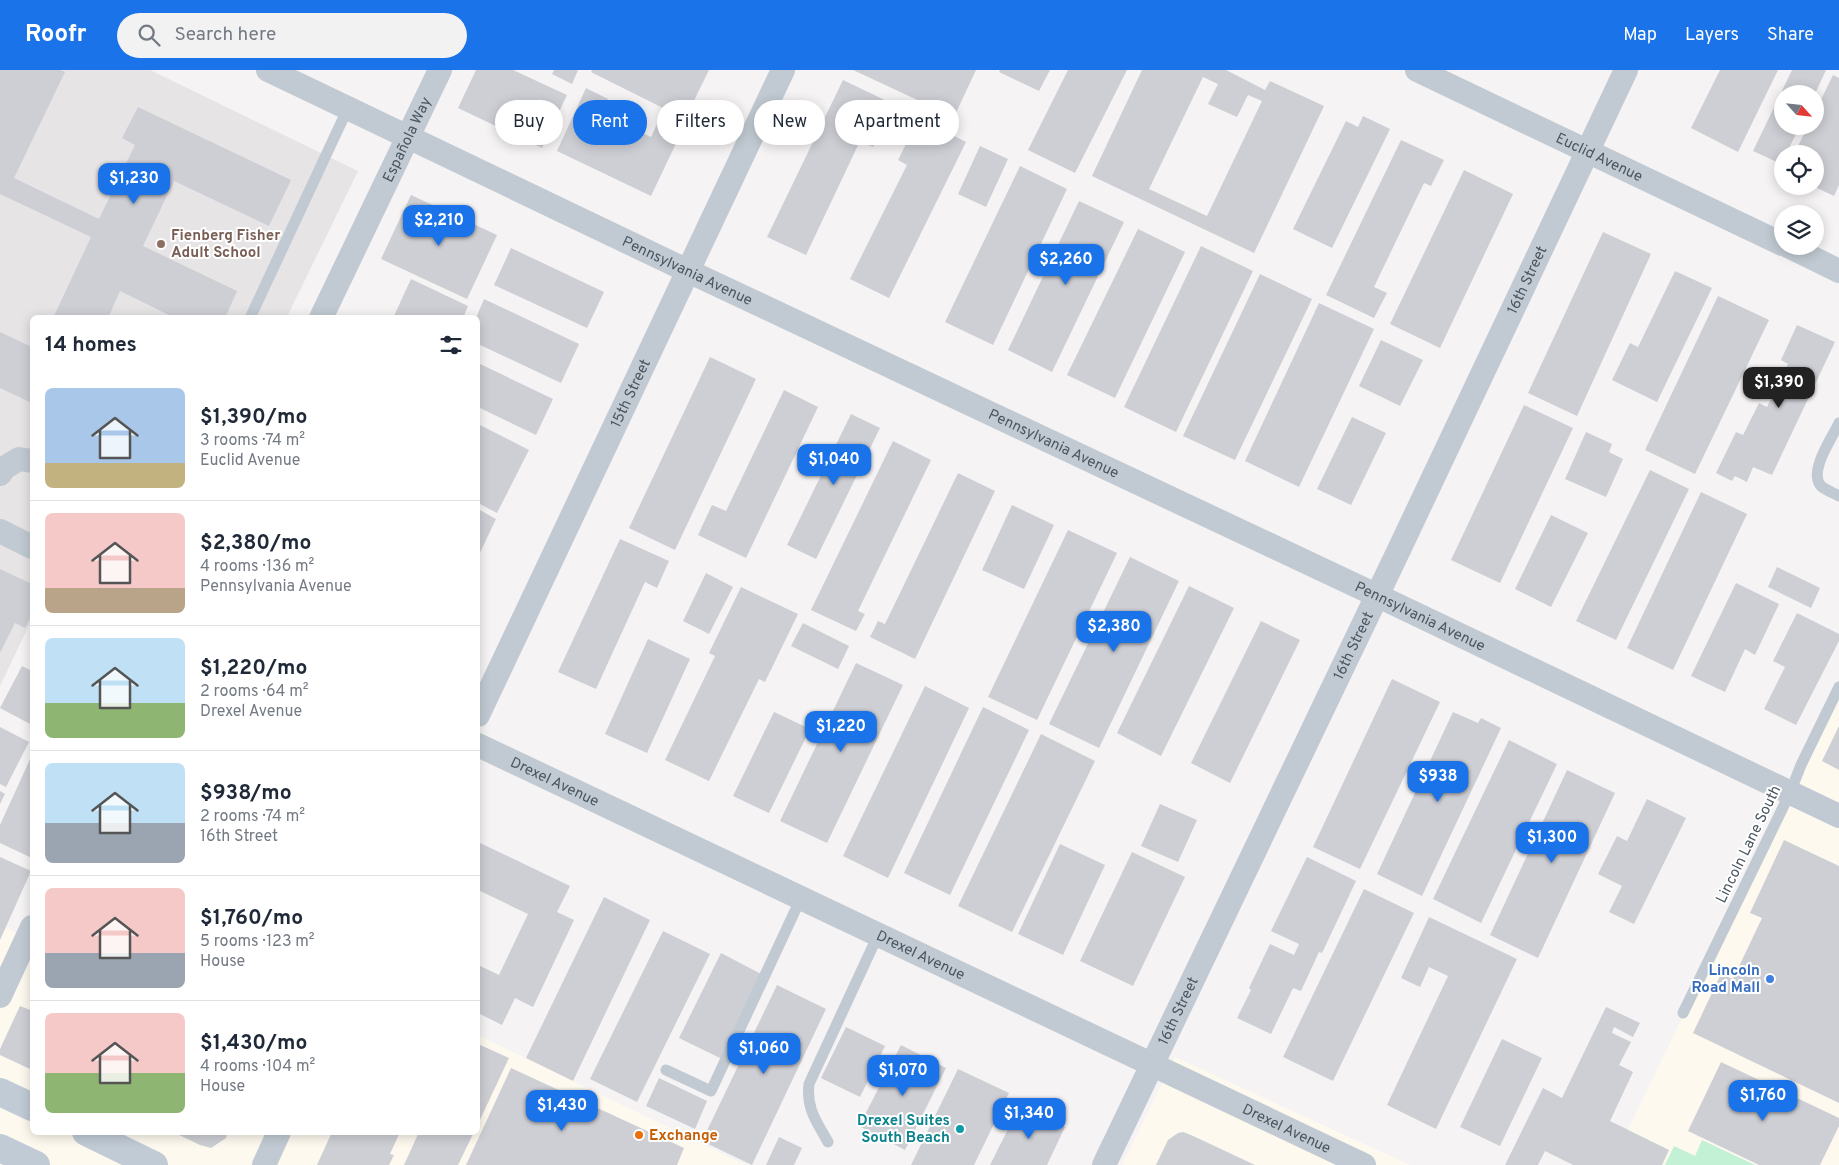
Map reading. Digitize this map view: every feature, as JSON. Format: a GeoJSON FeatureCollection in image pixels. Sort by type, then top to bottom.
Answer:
{"type":"FeatureCollection","features":[{"type":"Feature","properties":{"kind":"main road"},"geometry":{"type":"LineString","coordinates":[[0,1092],[30,1106]]}},
{"type":"Feature","properties":{"kind":"main road"},"geometry":{"type":"LineString","coordinates":[[92,1135],[154,1165]]}},
{"type":"Feature","properties":{"kind":"main road"},"geometry":{"type":"LineString","coordinates":[[0,1148],[36,1165]]}},
{"type":"Feature","properties":{"kind":"street","name":"Pennsylvania Avenue"},"geometry":{"type":"LineString","coordinates":[[268,70],[1839,816]]}},
{"type":"Feature","properties":{"kind":"street","name":"Española Way"},"geometry":{"type":"LineString","coordinates":[[322,315],[440,70]]}},
{"type":"Feature","properties":{"kind":"street","name":"15th Street"},"geometry":{"type":"LineString","coordinates":[[480,711],[783,70]]}},
{"type":"Feature","properties":{"kind":"street","name":"Euclid Avenue"},"geometry":{"type":"LineString","coordinates":[[1417,70],[1774,240]]}},
{"type":"Feature","properties":{"kind":"street","name":"16th Street"},"geometry":{"type":"LineString","coordinates":[[1104,1165],[1626,70]]}},
{"type":"Feature","properties":{"kind":"street"},"geometry":{"type":"LineString","coordinates":[[1806,255],[1839,271]]}},
{"type":"Feature","properties":{"kind":"street"},"geometry":{"type":"LineString","coordinates":[[0,474],[4,468],[18,459],[30,461]]}},
{"type":"Feature","properties":{"kind":"street"},"geometry":{"type":"LineString","coordinates":[[0,531],[30,546]]}},
{"type":"Feature","properties":{"kind":"street","name":"Drexel Avenue"},"geometry":{"type":"LineString","coordinates":[[480,746],[1364,1165]]}},
{"type":"Feature","properties":{"kind":"street"},"geometry":{"type":"LineString","coordinates":[[0,996],[30,931]]}},
{"type":"Feature","properties":{"kind":"street"},"geometry":{"type":"LineString","coordinates":[[264,1165],[278,1135]]}},
{"type":"Feature","properties":{"kind":"lane"},"geometry":{"type":"LineString","coordinates":[[251,315],[348,108]]}},
{"type":"Feature","properties":{"kind":"lane"},"geometry":{"type":"LineString","coordinates":[[1839,423],[1817,467],[1817,478],[1822,487],[1839,496]]}},
{"type":"Feature","properties":{"kind":"lane","name":"Lincoln Lane South"},"geometry":{"type":"LineString","coordinates":[[1683,1013],[1839,687]]}},
{"type":"Feature","properties":{"kind":"lane"},"geometry":{"type":"LineString","coordinates":[[666,1070],[711,1091],[801,898]]}},
{"type":"Feature","properties":{"kind":"lane"},"geometry":{"type":"LineString","coordinates":[[828,1142],[810,1110],[807,1098],[809,1084],[878,935]]}},
{"type":"Feature","properties":{"kind":"shaded area","name":"Fienberg Fisher Adult School"},"geometry":{"type":"Polygon","coordinates":[[[0,70],[150,70],[358,171],[288,315],[30,315],[30,623],[0,686],[0,70]]]}},
{"type":"Feature","properties":{"kind":"shaded area","name":"Lincoln Road Mall"},"geometry":{"type":"Polygon","coordinates":[[[1839,693],[1839,1165],[1611,1165],[1790,793],[1839,693]]]}},
{"type":"Feature","properties":{"kind":"shaded area"},"geometry":{"type":"Polygon","coordinates":[[[0,925],[30,939],[30,1135],[480,1135],[480,1036],[746,1165],[0,1165],[0,925]]]}},
{"type":"Feature","properties":{"kind":"shaded area"},"geometry":{"type":"Polygon","coordinates":[[[1175,1057],[1410,1165],[1122,1165],[1175,1057]]]}},
{"type":"Feature","properties":{"kind":"green space"},"geometry":{"type":"Polygon","coordinates":[[[1702,1140],[1755,1165],[1665,1165],[1674,1146],[1695,1156],[1702,1140]]]}},
{"type":"Feature","properties":{"kind":"building"},"geometry":{"type":"Polygon","coordinates":[[[0,70],[61,70],[65,72],[14,178],[99,219],[135,145],[122,138],[138,107],[291,180],[269,226],[174,181],[143,246],[237,291],[226,315],[169,315],[120,291],[109,315],[54,315],[91,237],[0,194],[0,70]]]}},
{"type":"Feature","properties":{"kind":"building"},"geometry":{"type":"Polygon","coordinates":[[[476,70],[513,70],[567,95],[563,103],[563,100],[495,100],[495,126],[458,108],[476,70]]]}},
{"type":"Feature","properties":{"kind":"building"},"geometry":{"type":"Polygon","coordinates":[[[554,70],[578,70],[572,84],[552,74],[554,70]]]}},
{"type":"Feature","properties":{"kind":"building"},"geometry":{"type":"Polygon","coordinates":[[[592,70],[709,70],[694,100],[657,100],[657,105],[591,72],[592,70]]]}},
{"type":"Feature","properties":{"kind":"building"},"geometry":{"type":"Polygon","coordinates":[[[853,70],[976,70],[959,106],[959,100],[917,100],[853,70]]]}},
{"type":"Feature","properties":{"kind":"building"},"geometry":{"type":"Polygon","coordinates":[[[1000,70],[1050,70],[1039,91],[999,72],[1000,70]]]}},
{"type":"Feature","properties":{"kind":"building"},"geometry":{"type":"Polygon","coordinates":[[[1068,70],[1127,70],[1075,173],[1028,150],[1068,70]]]}},
{"type":"Feature","properties":{"kind":"building"},"geometry":{"type":"Polygon","coordinates":[[[1142,70],[1226,70],[1265,90],[1270,81],[1324,106],[1254,253],[1092,176],[1142,70]],[[1203,77],[1149,189],[1207,216],[1262,101],[1248,95],[1237,117],[1208,104],[1218,84],[1203,77]]]}},
{"type":"Feature","properties":{"kind":"building"},"geometry":{"type":"Polygon","coordinates":[[[1720,70],[1778,70],[1738,152],[1691,128],[1720,70]]]}},
{"type":"Feature","properties":{"kind":"building"},"geometry":{"type":"Polygon","coordinates":[[[1792,70],[1826,70],[1819,85],[1785,85],[1792,70]]]}},
{"type":"Feature","properties":{"kind":"building"},"geometry":{"type":"Polygon","coordinates":[[[1833,75],[1839,78],[1839,185],[1834,196],[1824,191],[1824,145],[1798,145],[1804,135],[1824,135],[1824,94],[1833,75]]]}},
{"type":"Feature","properties":{"kind":"building"},"geometry":{"type":"Polygon","coordinates":[[[843,80],[885,100],[835,100],[835,145],[858,145],[806,255],[767,237],[812,145],[825,145],[825,117],[843,80]]]}},
{"type":"Feature","properties":{"kind":"building"},"geometry":{"type":"Polygon","coordinates":[[[586,88],[608,99],[608,100],[580,100],[586,88]]]}},
{"type":"Feature","properties":{"kind":"building"},"geometry":{"type":"Polygon","coordinates":[[[1774,107],[1774,135],[1796,135],[1790,145],[1774,145],[1774,161],[1753,151],[1774,107]]]}},
{"type":"Feature","properties":{"kind":"building"},"geometry":{"type":"Polygon","coordinates":[[[573,116],[573,145],[647,145],[647,135],[651,137],[657,124],[657,145],[675,145],[651,196],[557,151],[560,145],[563,145],[563,138],[573,116]]]}},
{"type":"Feature","properties":{"kind":"building"},"geometry":{"type":"Polygon","coordinates":[[[1363,116],[1390,129],[1332,248],[1293,229],[1346,121],[1358,127],[1363,116]]]}},
{"type":"Feature","properties":{"kind":"building"},"geometry":{"type":"Polygon","coordinates":[[[959,138],[966,142],[889,298],[850,279],[907,165],[898,160],[906,145],[959,145],[959,138]]]}},
{"type":"Feature","properties":{"kind":"building"},"geometry":{"type":"Polygon","coordinates":[[[1401,140],[1444,160],[1431,186],[1424,183],[1374,287],[1387,293],[1374,318],[1326,295],[1401,140]]]}},
{"type":"Feature","properties":{"kind":"building"},"geometry":{"type":"Polygon","coordinates":[[[980,146],[1008,159],[986,207],[958,194],[980,146]]]}},
{"type":"Feature","properties":{"kind":"building"},"geometry":{"type":"Polygon","coordinates":[[[1020,166],[1067,189],[993,345],[945,322],[1020,166]]]}},
{"type":"Feature","properties":{"kind":"building"},"geometry":{"type":"Polygon","coordinates":[[[1464,170],[1513,194],[1440,348],[1390,324],[1464,170]]]}},
{"type":"Feature","properties":{"kind":"building"},"geometry":{"type":"Polygon","coordinates":[[[411,195],[497,235],[467,299],[381,259],[411,195]]]}},
{"type":"Feature","properties":{"kind":"building"},"geometry":{"type":"Polygon","coordinates":[[[1079,201],[1124,222],[1052,372],[1008,350],[1079,201]]]}},
{"type":"Feature","properties":{"kind":"building"},"geometry":{"type":"Polygon","coordinates":[[[1138,229],[1185,252],[1115,398],[1067,375],[1138,229]]]}},
{"type":"Feature","properties":{"kind":"building"},"geometry":{"type":"Polygon","coordinates":[[[1603,232],[1651,254],[1577,416],[1528,393],[1603,232]]]}},
{"type":"Feature","properties":{"kind":"building"},"geometry":{"type":"Polygon","coordinates":[[[1201,246],[1253,271],[1176,432],[1124,407],[1201,246]]]}},
{"type":"Feature","properties":{"kind":"building"},"geometry":{"type":"Polygon","coordinates":[[[511,248],[604,292],[587,328],[494,285],[511,248]]]}},
{"type":"Feature","properties":{"kind":"building"},"geometry":{"type":"Polygon","coordinates":[[[1675,271],[1712,288],[1657,402],[1612,380],[1630,343],[1638,347],[1675,271]]]}},
{"type":"Feature","properties":{"kind":"building"},"geometry":{"type":"Polygon","coordinates":[[[1260,274],[1312,299],[1235,460],[1183,436],[1260,274]]]}},
{"type":"Feature","properties":{"kind":"building"},"geometry":{"type":"Polygon","coordinates":[[[411,279],[468,306],[464,315],[394,315],[411,279]]]}},
{"type":"Feature","properties":{"kind":"building"},"geometry":{"type":"Polygon","coordinates":[[[1718,296],[1769,320],[1695,474],[1645,450],[1718,296]]]}},
{"type":"Feature","properties":{"kind":"building"},"geometry":{"type":"Polygon","coordinates":[[[484,299],[579,344],[561,383],[480,345],[480,315],[477,315],[484,299]]]}},
{"type":"Feature","properties":{"kind":"building"},"geometry":{"type":"Polygon","coordinates":[[[1319,303],[1374,329],[1299,487],[1245,461],[1319,303]]]}},
{"type":"Feature","properties":{"kind":"building"},"geometry":{"type":"Polygon","coordinates":[[[1797,325],[1835,342],[1772,475],[1753,467],[1747,482],[1735,476],[1732,481],[1716,473],[1736,432],[1743,435],[1759,403],[1767,407],[1788,364],[1781,360],[1797,325]]]}},
{"type":"Feature","properties":{"kind":"building"},"geometry":{"type":"Polygon","coordinates":[[[0,332],[30,346],[30,402],[0,388],[0,332]]]}},
{"type":"Feature","properties":{"kind":"building"},"geometry":{"type":"Polygon","coordinates":[[[1381,340],[1423,360],[1400,406],[1359,386],[1381,340]]]}},
{"type":"Feature","properties":{"kind":"building"},"geometry":{"type":"Polygon","coordinates":[[[710,357],[756,379],[675,550],[629,528],[710,357]]]}},
{"type":"Feature","properties":{"kind":"building"},"geometry":{"type":"Polygon","coordinates":[[[480,364],[553,399],[536,435],[480,408],[480,364]]]}},
{"type":"Feature","properties":{"kind":"building"},"geometry":{"type":"Polygon","coordinates":[[[784,390],[818,407],[746,558],[698,535],[712,505],[726,511],[784,390]]]}},
{"type":"Feature","properties":{"kind":"building"},"geometry":{"type":"Polygon","coordinates":[[[1524,405],[1573,428],[1500,583],[1451,560],[1524,405]]]}},
{"type":"Feature","properties":{"kind":"building"},"geometry":{"type":"Polygon","coordinates":[[[851,414],[880,428],[816,559],[787,545],[851,414]]]}},
{"type":"Feature","properties":{"kind":"building"},"geometry":{"type":"Polygon","coordinates":[[[1352,417],[1386,433],[1351,505],[1317,489],[1352,417]]]}},
{"type":"Feature","properties":{"kind":"building"},"geometry":{"type":"Polygon","coordinates":[[[480,425],[529,450],[497,513],[480,504],[480,425]]]}},
{"type":"Feature","properties":{"kind":"building"},"geometry":{"type":"Polygon","coordinates":[[[1586,432],[1612,444],[1609,452],[1623,459],[1606,497],[1565,479],[1586,432]]]}},
{"type":"Feature","properties":{"kind":"building"},"geometry":{"type":"Polygon","coordinates":[[[893,441],[931,460],[858,611],[865,614],[856,631],[811,610],[893,441]]]}},
{"type":"Feature","properties":{"kind":"building"},"geometry":{"type":"Polygon","coordinates":[[[1650,470],[1689,489],[1616,640],[1576,621],[1650,470]]]}},
{"type":"Feature","properties":{"kind":"building"},"geometry":{"type":"Polygon","coordinates":[[[958,473],[995,491],[915,659],[870,637],[878,621],[885,624],[958,473]]]}},
{"type":"Feature","properties":{"kind":"building"},"geometry":{"type":"Polygon","coordinates":[[[1701,492],[1747,514],[1673,670],[1627,648],[1701,492]]]}},
{"type":"Feature","properties":{"kind":"building"},"geometry":{"type":"Polygon","coordinates":[[[1012,505],[1054,525],[1024,589],[982,570],[1012,505]]]}},
{"type":"Feature","properties":{"kind":"building"},"geometry":{"type":"Polygon","coordinates":[[[480,510],[496,519],[480,553],[480,510]]]}},
{"type":"Feature","properties":{"kind":"building"},"geometry":{"type":"Polygon","coordinates":[[[1551,515],[1588,533],[1551,607],[1515,589],[1551,515]]]}},
{"type":"Feature","properties":{"kind":"building"},"geometry":{"type":"Polygon","coordinates":[[[1068,530],[1117,553],[1037,720],[988,697],[1068,530]]]}},
{"type":"Feature","properties":{"kind":"building"},"geometry":{"type":"Polygon","coordinates":[[[620,539],[669,561],[657,588],[645,582],[596,689],[558,672],[620,539]]]}},
{"type":"Feature","properties":{"kind":"building"},"geometry":{"type":"Polygon","coordinates":[[[1130,557],[1179,581],[1099,748],[1049,724],[1130,557]]]}},
{"type":"Feature","properties":{"kind":"building"},"geometry":{"type":"Polygon","coordinates":[[[1777,567],[1820,588],[1811,608],[1768,587],[1777,567]]]}},
{"type":"Feature","properties":{"kind":"building"},"geometry":{"type":"Polygon","coordinates":[[[0,569],[30,583],[30,618],[25,628],[15,623],[0,653],[0,569]]]}},
{"type":"Feature","properties":{"kind":"building"},"geometry":{"type":"Polygon","coordinates":[[[706,573],[733,587],[709,634],[683,621],[706,573]]]}},
{"type":"Feature","properties":{"kind":"building"},"geometry":{"type":"Polygon","coordinates":[[[1736,583],[1779,604],[1755,655],[1745,649],[1725,692],[1691,676],[1736,583]]]}},
{"type":"Feature","properties":{"kind":"building"},"geometry":{"type":"Polygon","coordinates":[[[1189,586],[1234,608],[1161,756],[1117,733],[1189,586]]]}},
{"type":"Feature","properties":{"kind":"building"},"geometry":{"type":"Polygon","coordinates":[[[741,587],[798,614],[765,682],[759,679],[709,781],[665,760],[715,656],[709,653],[741,587]]]}},
{"type":"Feature","properties":{"kind":"building"},"geometry":{"type":"Polygon","coordinates":[[[1797,613],[1839,634],[1839,641],[1796,725],[1764,709],[1785,667],[1773,661],[1797,613]]]}},
{"type":"Feature","properties":{"kind":"building"},"geometry":{"type":"Polygon","coordinates":[[[1261,621],[1300,640],[1230,783],[1191,763],[1261,621]]]}},
{"type":"Feature","properties":{"kind":"building"},"geometry":{"type":"Polygon","coordinates":[[[803,623],[849,646],[838,669],[791,646],[803,623]]]}},
{"type":"Feature","properties":{"kind":"building"},"geometry":{"type":"Polygon","coordinates":[[[648,639],[690,659],[647,753],[605,734],[648,639]]]}},
{"type":"Feature","properties":{"kind":"building"},"geometry":{"type":"Polygon","coordinates":[[[856,663],[903,685],[827,843],[780,821],[856,663]]]}},
{"type":"Feature","properties":{"kind":"building"},"geometry":{"type":"Polygon","coordinates":[[[22,666],[30,670],[30,724],[0,708],[22,666]]]}},
{"type":"Feature","properties":{"kind":"building"},"geometry":{"type":"Polygon","coordinates":[[[1392,679],[1440,702],[1360,869],[1313,847],[1392,679]]]}},
{"type":"Feature","properties":{"kind":"building"},"geometry":{"type":"Polygon","coordinates":[[[925,686],[969,708],[888,878],[843,856],[925,686]]]}},
{"type":"Feature","properties":{"kind":"building"},"geometry":{"type":"Polygon","coordinates":[[[983,707],[1029,730],[950,895],[904,873],[983,707]]]}},
{"type":"Feature","properties":{"kind":"building"},"geometry":{"type":"Polygon","coordinates":[[[774,712],[810,729],[769,813],[733,796],[774,712]]]}},
{"type":"Feature","properties":{"kind":"building"},"geometry":{"type":"Polygon","coordinates":[[[1453,712],[1478,723],[1481,718],[1501,728],[1422,896],[1377,874],[1453,712]]]}},
{"type":"Feature","properties":{"kind":"building"},"geometry":{"type":"Polygon","coordinates":[[[1839,726],[1839,770],[1822,761],[1839,726]]]}},
{"type":"Feature","properties":{"kind":"building"},"geometry":{"type":"Polygon","coordinates":[[[0,727],[29,742],[6,787],[0,784],[0,727]]]}},
{"type":"Feature","properties":{"kind":"building"},"geometry":{"type":"Polygon","coordinates":[[[1041,734],[1095,761],[1012,932],[958,906],[1041,734]]]}},
{"type":"Feature","properties":{"kind":"building"},"geometry":{"type":"Polygon","coordinates":[[[1509,740],[1557,764],[1481,923],[1433,899],[1509,740]]]}},
{"type":"Feature","properties":{"kind":"building"},"geometry":{"type":"Polygon","coordinates":[[[30,759],[30,857],[0,843],[0,825],[30,759]]]}},
{"type":"Feature","properties":{"kind":"building"},"geometry":{"type":"Polygon","coordinates":[[[1567,770],[1615,793],[1538,958],[1490,935],[1567,770]]]}},
{"type":"Feature","properties":{"kind":"building"},"geometry":{"type":"Polygon","coordinates":[[[0,791],[5,794],[0,804],[0,791]]]}},
{"type":"Feature","properties":{"kind":"building"},"geometry":{"type":"Polygon","coordinates":[[[1647,799],[1686,818],[1634,924],[1609,912],[1622,886],[1598,874],[1617,836],[1627,841],[1647,799]]]}},
{"type":"Feature","properties":{"kind":"building"},"geometry":{"type":"Polygon","coordinates":[[[1160,804],[1197,820],[1178,862],[1141,846],[1160,804]]]}},
{"type":"Feature","properties":{"kind":"building"},"geometry":{"type":"Polygon","coordinates":[[[1784,840],[1839,866],[1839,1103],[1693,1033],[1721,974],[1733,979],[1762,918],[1750,913],[1784,840]]]}},
{"type":"Feature","properties":{"kind":"building"},"geometry":{"type":"Polygon","coordinates":[[[480,843],[570,886],[557,912],[574,920],[533,1007],[515,998],[502,1025],[480,1014],[480,966],[499,975],[528,914],[480,891],[480,843]]]}},
{"type":"Feature","properties":{"kind":"building"},"geometry":{"type":"Polygon","coordinates":[[[1060,844],[1105,865],[1063,955],[1018,934],[1060,844]]]}},
{"type":"Feature","properties":{"kind":"building"},"geometry":{"type":"Polygon","coordinates":[[[1132,852],[1185,877],[1133,986],[1080,961],[1132,852]]]}},
{"type":"Feature","properties":{"kind":"building"},"geometry":{"type":"Polygon","coordinates":[[[0,857],[30,871],[30,873],[0,940],[0,857]]]}},
{"type":"Feature","properties":{"kind":"building"},"geometry":{"type":"Polygon","coordinates":[[[1307,857],[1356,881],[1322,953],[1319,952],[1301,991],[1293,988],[1271,1034],[1237,1018],[1270,944],[1294,955],[1299,944],[1271,931],[1307,857]]]}},
{"type":"Feature","properties":{"kind":"building"},"geometry":{"type":"Polygon","coordinates":[[[1364,889],[1414,913],[1333,1081],[1283,1057],[1364,889]]]}},
{"type":"Feature","properties":{"kind":"building"},"geometry":{"type":"Polygon","coordinates":[[[604,897],[650,920],[573,1081],[526,1058],[604,897]]]}},
{"type":"Feature","properties":{"kind":"building"},"geometry":{"type":"Polygon","coordinates":[[[1429,917],[1517,959],[1436,1129],[1387,1105],[1448,976],[1429,967],[1420,987],[1401,978],[1429,917]]]}},
{"type":"Feature","properties":{"kind":"building"},"geometry":{"type":"Polygon","coordinates":[[[663,931],[710,954],[637,1102],[590,1079],[663,931]]]}},
{"type":"Feature","properties":{"kind":"building"},"geometry":{"type":"Polygon","coordinates":[[[721,953],[763,975],[722,1059],[679,1038],[721,953]]]}},
{"type":"Feature","properties":{"kind":"building"},"geometry":{"type":"Polygon","coordinates":[[[777,985],[826,1009],[752,1165],[702,1141],[777,985]]]}},
{"type":"Feature","properties":{"kind":"building"},"geometry":{"type":"Polygon","coordinates":[[[20,1006],[30,1010],[30,1069],[0,1055],[0,1049],[20,1006]]]}},
{"type":"Feature","properties":{"kind":"building"},"geometry":{"type":"Polygon","coordinates":[[[1606,1007],[1640,1023],[1633,1037],[1614,1027],[1612,1033],[1631,1042],[1619,1065],[1633,1072],[1610,1121],[1669,1150],[1662,1165],[1573,1165],[1545,1151],[1538,1165],[1505,1165],[1543,1088],[1562,1098],[1606,1007]]]}},
{"type":"Feature","properties":{"kind":"building"},"geometry":{"type":"Polygon","coordinates":[[[846,1027],[885,1046],[860,1097],[821,1078],[846,1027]]]}},
{"type":"Feature","properties":{"kind":"building"},"geometry":{"type":"Polygon","coordinates":[[[1502,1039],[1542,1058],[1500,1146],[1460,1127],[1502,1039]]]}},
{"type":"Feature","properties":{"kind":"building"},"geometry":{"type":"Polygon","coordinates":[[[480,1045],[509,1058],[480,1120],[480,1045]]]}},
{"type":"Feature","properties":{"kind":"building"},"geometry":{"type":"Polygon","coordinates":[[[901,1045],[946,1068],[905,1150],[859,1126],[901,1045]]]}},
{"type":"Feature","properties":{"kind":"building"},"geometry":{"type":"Polygon","coordinates":[[[1721,1062],[1839,1118],[1839,1126],[1820,1165],[1759,1165],[1688,1131],[1721,1062]]]}},
{"type":"Feature","properties":{"kind":"building"},"geometry":{"type":"Polygon","coordinates":[[[511,1068],[684,1148],[677,1165],[466,1165],[511,1068]]]}},
{"type":"Feature","properties":{"kind":"building","name":"Drexel Suites South Beach"},"geometry":{"type":"Polygon","coordinates":[[[958,1069],[1009,1093],[974,1165],[911,1165],[958,1069]]]}},
{"type":"Feature","properties":{"kind":"building"},"geometry":{"type":"Polygon","coordinates":[[[659,1078],[707,1101],[695,1129],[646,1106],[659,1078]]]}},
{"type":"Feature","properties":{"kind":"building"},"geometry":{"type":"Polygon","coordinates":[[[1020,1105],[1065,1127],[1047,1165],[990,1165],[1020,1105]]]}},
{"type":"Feature","properties":{"kind":"building"},"geometry":{"type":"Polygon","coordinates":[[[1183,1132],[1255,1165],[1156,1165],[1168,1140],[1183,1132]]]}},
{"type":"Feature","properties":{"kind":"building"},"geometry":{"type":"Polygon","coordinates":[[[179,1135],[227,1135],[226,1138],[211,1148],[179,1135]]]}},
{"type":"Feature","properties":{"kind":"building"},"geometry":{"type":"Polygon","coordinates":[[[331,1135],[399,1135],[390,1154],[394,1155],[389,1165],[317,1165],[331,1135]]]}},
{"type":"Feature","properties":{"kind":"building"},"geometry":{"type":"Polygon","coordinates":[[[418,1135],[473,1135],[458,1165],[404,1165],[418,1135]]]}},
{"type":"Feature","properties":{"kind":"building"},"geometry":{"type":"Polygon","coordinates":[[[779,1137],[802,1148],[794,1165],[766,1165],[779,1137]]]}},
{"type":"Feature","properties":{"kind":"place","name":"Fienberg Fisher Adult School"},"geometry":{"type":"Point","coordinates":[161,244]}},
{"type":"Feature","properties":{"kind":"place","name":"Lincoln Road Mall"},"geometry":{"type":"Point","coordinates":[1770,979]}},
{"type":"Feature","properties":{"kind":"place","name":"Drexel Suites South Beach"},"geometry":{"type":"Point","coordinates":[960,1129]}},
{"type":"Feature","properties":{"kind":"place","name":"Exchange"},"geometry":{"type":"Point","coordinates":[639,1135]}}]}
